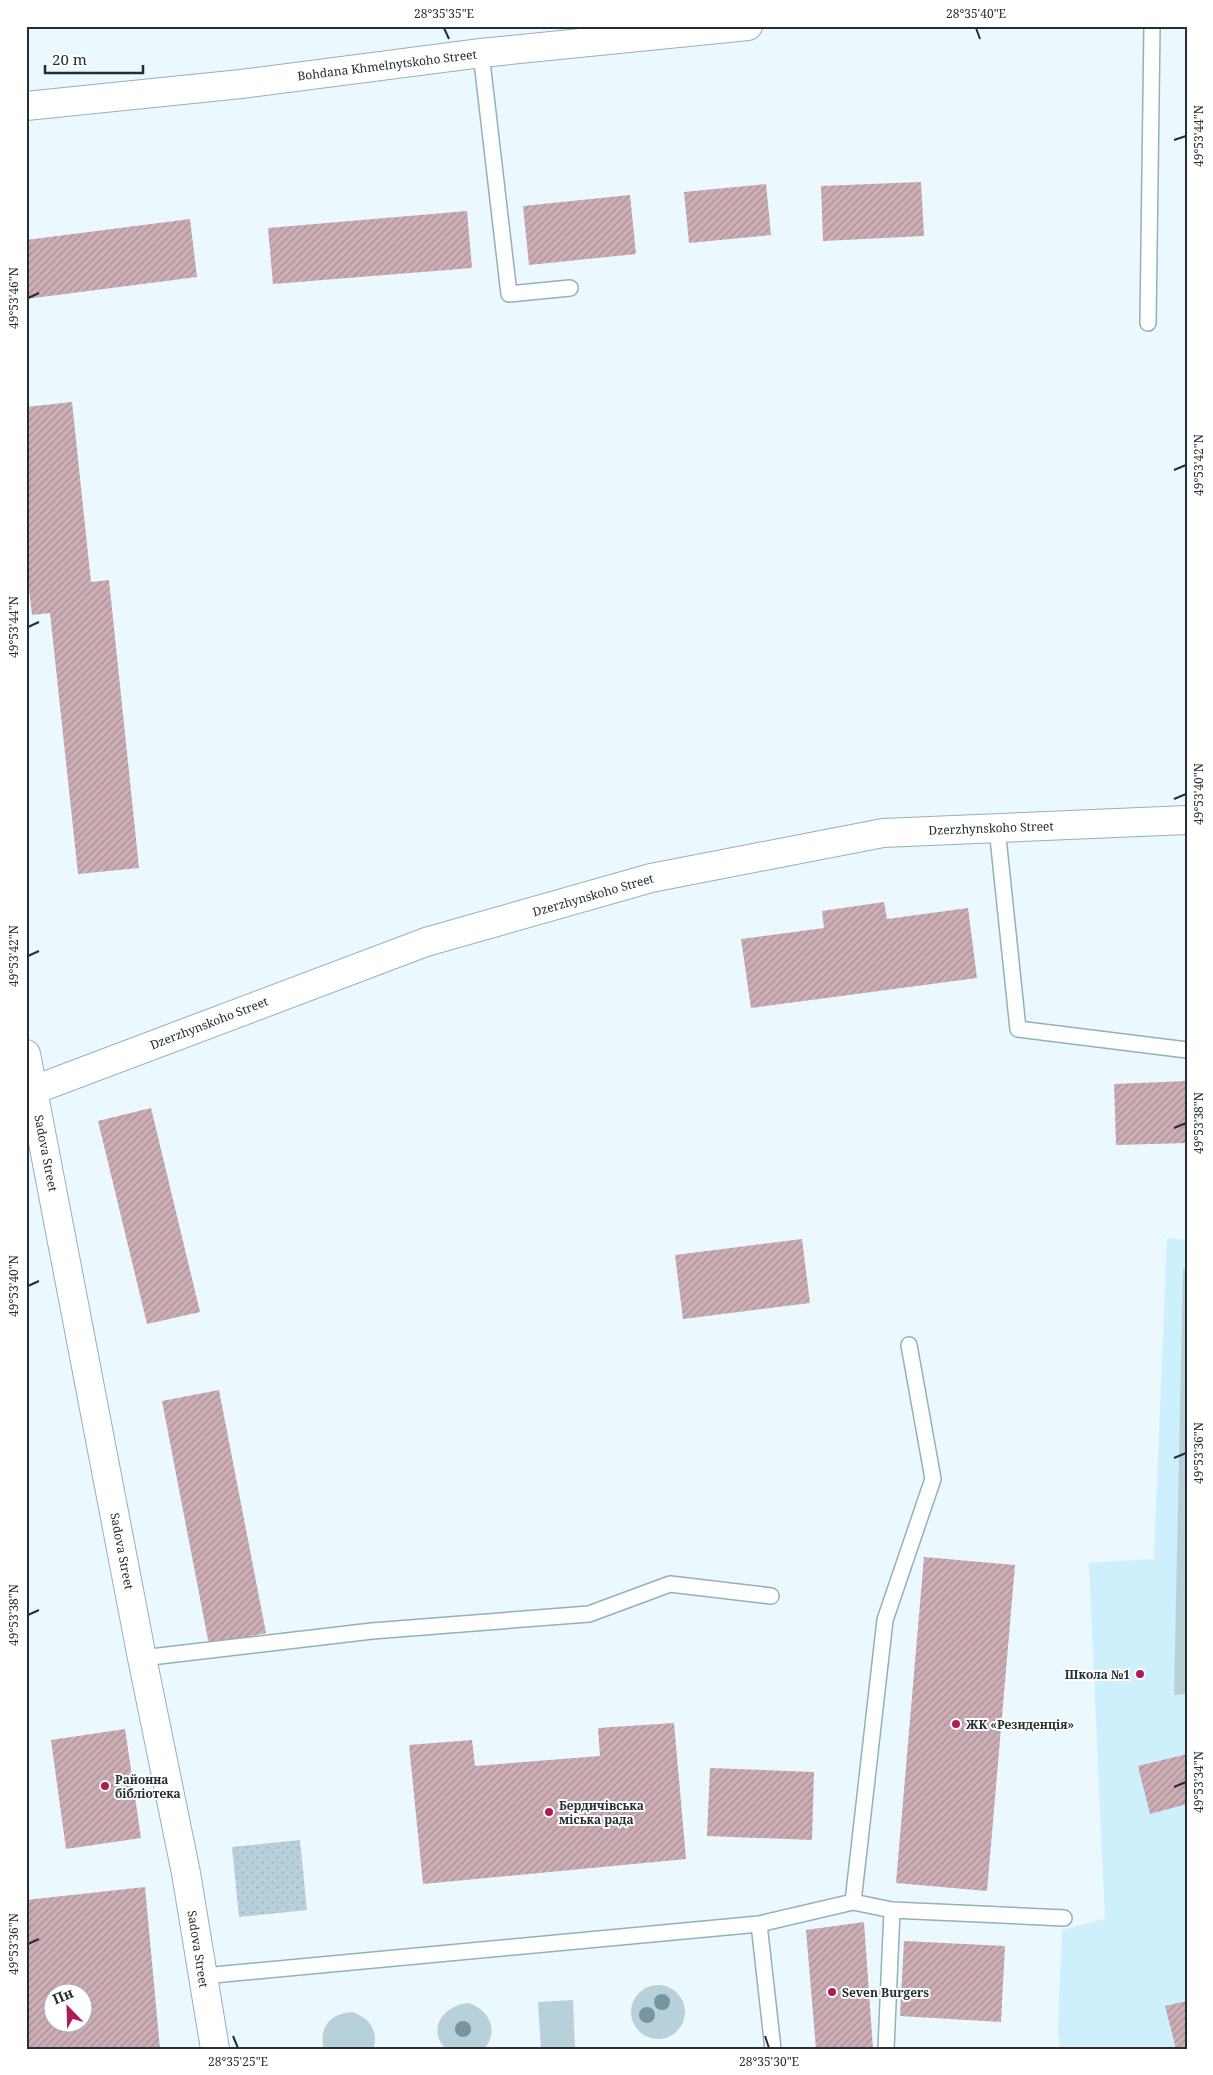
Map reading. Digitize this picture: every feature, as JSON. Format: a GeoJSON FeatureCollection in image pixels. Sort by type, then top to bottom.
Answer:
{"type":"FeatureCollection","features":[{"type":"Feature","properties":{"kind":"street","name":"Bohdana Khmelnytskoho Street"},"geometry":{"type":"LineString","coordinates":[[26,106],[241,84],[481,53],[748,26]]}},
{"type":"Feature","properties":{"kind":"street","name":"Dzerzhynskoho Street"},"geometry":{"type":"LineString","coordinates":[[30,1091],[426,942],[651,878],[883,832],[1187,820]]}},
{"type":"Feature","properties":{"kind":"street","name":"Sadova Street"},"geometry":{"type":"LineString","coordinates":[[26,1054],[30,1091],[186,1873],[215,2049]]}},
{"type":"Feature","properties":{"kind":"lane"},"geometry":{"type":"LineString","coordinates":[[1148,323],[1152,26]]}},
{"type":"Feature","properties":{"kind":"lane"},"geometry":{"type":"LineString","coordinates":[[481,53],[509,294],[570,288]]}},
{"type":"Feature","properties":{"kind":"lane"},"geometry":{"type":"LineString","coordinates":[[997,828],[1018,1028],[1187,1050]]}},
{"type":"Feature","properties":{"kind":"lane"},"geometry":{"type":"LineString","coordinates":[[853,1902],[885,1620],[933,1479],[909,1345]]}},
{"type":"Feature","properties":{"kind":"lane"},"geometry":{"type":"LineString","coordinates":[[142,1658],[372,1631],[589,1614],[670,1584],[771,1596]]}},
{"type":"Feature","properties":{"kind":"lane"},"geometry":{"type":"LineString","coordinates":[[203,1976],[759,1924],[853,1902],[892,1910],[1064,1918]]}},
{"type":"Feature","properties":{"kind":"lane"},"geometry":{"type":"LineString","coordinates":[[886,2049],[892,1910]]}},
{"type":"Feature","properties":{"kind":"lane"},"geometry":{"type":"LineString","coordinates":[[759,1924],[773,2049]]}},
{"type":"Feature","properties":{"kind":"shaded area","name":"Школа №1"},"geometry":{"type":"Polygon","coordinates":[[[1167,1238],[1187,1240],[1187,2049],[1060,2049],[1058,2032],[1062,1930],[1105,1919],[1089,1563],[1154,1559],[1167,1238]]]}},
{"type":"Feature","properties":{"kind":"shaded area"},"geometry":{"type":"Polygon","coordinates":[[[1183,1269],[1187,1269],[1187,1694],[1174,1695],[1183,1269]]]}},
{"type":"Feature","properties":{"kind":"shaded area"},"geometry":{"type":"Polygon","coordinates":[[[300,1840],[307,1910],[239,1917],[232,1847],[300,1840]]]}},
{"type":"Feature","properties":{"kind":"shaded area"},"geometry":{"type":"Polygon","coordinates":[[[658,1985],[668,1987],[677,1993],[683,2002],[685,2012],[683,2022],[677,2031],[668,2037],[658,2039],[648,2037],[639,2031],[633,2022],[631,2012],[633,2002],[639,1993],[648,1987],[658,1985]]]}},
{"type":"Feature","properties":{"kind":"shaded area"},"geometry":{"type":"Polygon","coordinates":[[[573,2000],[575,2049],[541,2049],[538,2002],[573,2000]]]}},
{"type":"Feature","properties":{"kind":"shaded area"},"geometry":{"type":"Polygon","coordinates":[[[468,2003],[482,2010],[487,2015],[492,2028],[489,2042],[484,2049],[446,2049],[440,2041],[438,2034],[438,2026],[441,2019],[452,2008],[468,2003]]]}},
{"type":"Feature","properties":{"kind":"shaded area"},"geometry":{"type":"Polygon","coordinates":[[[352,2012],[368,2021],[374,2031],[375,2042],[373,2049],[324,2049],[323,2035],[328,2023],[338,2015],[352,2012]]]}},
{"type":"Feature","properties":{"kind":"building"},"geometry":{"type":"Polygon","coordinates":[[[921,182],[924,236],[823,241],[821,186],[921,182]]]}},
{"type":"Feature","properties":{"kind":"building"},"geometry":{"type":"Polygon","coordinates":[[[766,184],[771,235],[689,243],[684,192],[766,184]]]}},
{"type":"Feature","properties":{"kind":"building"},"geometry":{"type":"Polygon","coordinates":[[[630,195],[636,254],[529,265],[523,206],[630,195]]]}},
{"type":"Feature","properties":{"kind":"building"},"geometry":{"type":"Polygon","coordinates":[[[467,211],[472,268],[273,284],[268,228],[467,211]]]}},
{"type":"Feature","properties":{"kind":"building"},"geometry":{"type":"Polygon","coordinates":[[[190,219],[197,277],[26,299],[26,240],[190,219]]]}},
{"type":"Feature","properties":{"kind":"building"},"geometry":{"type":"Polygon","coordinates":[[[72,402],[91,582],[109,580],[139,868],[78,874],[50,613],[32,615],[26,563],[26,407],[72,402]]]}},
{"type":"Feature","properties":{"kind":"building"},"geometry":{"type":"Polygon","coordinates":[[[884,902],[887,919],[968,908],[977,978],[751,1008],[741,939],[824,928],[822,911],[884,902]]]}},
{"type":"Feature","properties":{"kind":"building"},"geometry":{"type":"Polygon","coordinates":[[[1187,1081],[1187,1143],[1116,1145],[1114,1084],[1187,1081]]]}},
{"type":"Feature","properties":{"kind":"building"},"geometry":{"type":"Polygon","coordinates":[[[151,1108],[200,1312],[147,1324],[98,1121],[151,1108]]]}},
{"type":"Feature","properties":{"kind":"building"},"geometry":{"type":"Polygon","coordinates":[[[802,1239],[810,1303],[683,1319],[675,1255],[802,1239]]]}},
{"type":"Feature","properties":{"kind":"building"},"geometry":{"type":"Polygon","coordinates":[[[219,1390],[266,1633],[209,1645],[162,1401],[219,1390]]]}},
{"type":"Feature","properties":{"kind":"building","name":"ЖК «Резиденція»"},"geometry":{"type":"Polygon","coordinates":[[[924,1557],[1015,1565],[987,1891],[896,1883],[924,1557]]]}},
{"type":"Feature","properties":{"kind":"building","name":"Бердичівська міська рада"},"geometry":{"type":"Polygon","coordinates":[[[674,1723],[686,1859],[423,1884],[409,1745],[472,1740],[475,1766],[600,1756],[598,1728],[674,1723]]]}},
{"type":"Feature","properties":{"kind":"building"},"geometry":{"type":"Polygon","coordinates":[[[125,1729],[141,1838],[66,1849],[51,1740],[125,1729]]]}},
{"type":"Feature","properties":{"kind":"building"},"geometry":{"type":"Polygon","coordinates":[[[1187,1754],[1187,1804],[1150,1814],[1138,1766],[1187,1754]]]}},
{"type":"Feature","properties":{"kind":"building"},"geometry":{"type":"Polygon","coordinates":[[[710,1768],[814,1772],[812,1840],[707,1836],[710,1768]]]}},
{"type":"Feature","properties":{"kind":"building"},"geometry":{"type":"Polygon","coordinates":[[[145,1887],[160,2049],[26,2049],[26,1900],[145,1887]]]}},
{"type":"Feature","properties":{"kind":"building"},"geometry":{"type":"Polygon","coordinates":[[[864,1922],[873,2049],[816,2049],[806,1930],[864,1922]]]}},
{"type":"Feature","properties":{"kind":"building"},"geometry":{"type":"Polygon","coordinates":[[[904,1941],[1005,1946],[1001,2022],[900,2016],[904,1941]]]}},
{"type":"Feature","properties":{"kind":"building"},"geometry":{"type":"Polygon","coordinates":[[[1187,2001],[1187,2049],[1176,2049],[1165,2006],[1187,2001]]]}},
{"type":"Feature","properties":{"kind":"place","name":"Школа №1"},"geometry":{"type":"Point","coordinates":[1140,1674]}},
{"type":"Feature","properties":{"kind":"place","name":"ЖК «Резиденція»"},"geometry":{"type":"Point","coordinates":[956,1724]}},
{"type":"Feature","properties":{"kind":"place","name":"Районна бібліотека"},"geometry":{"type":"Point","coordinates":[105,1786]}},
{"type":"Feature","properties":{"kind":"place","name":"Бердичівська міська рада"},"geometry":{"type":"Point","coordinates":[549,1812]}},
{"type":"Feature","properties":{"kind":"place","name":"Seven Burgers"},"geometry":{"type":"Point","coordinates":[832,1992]}}]}
